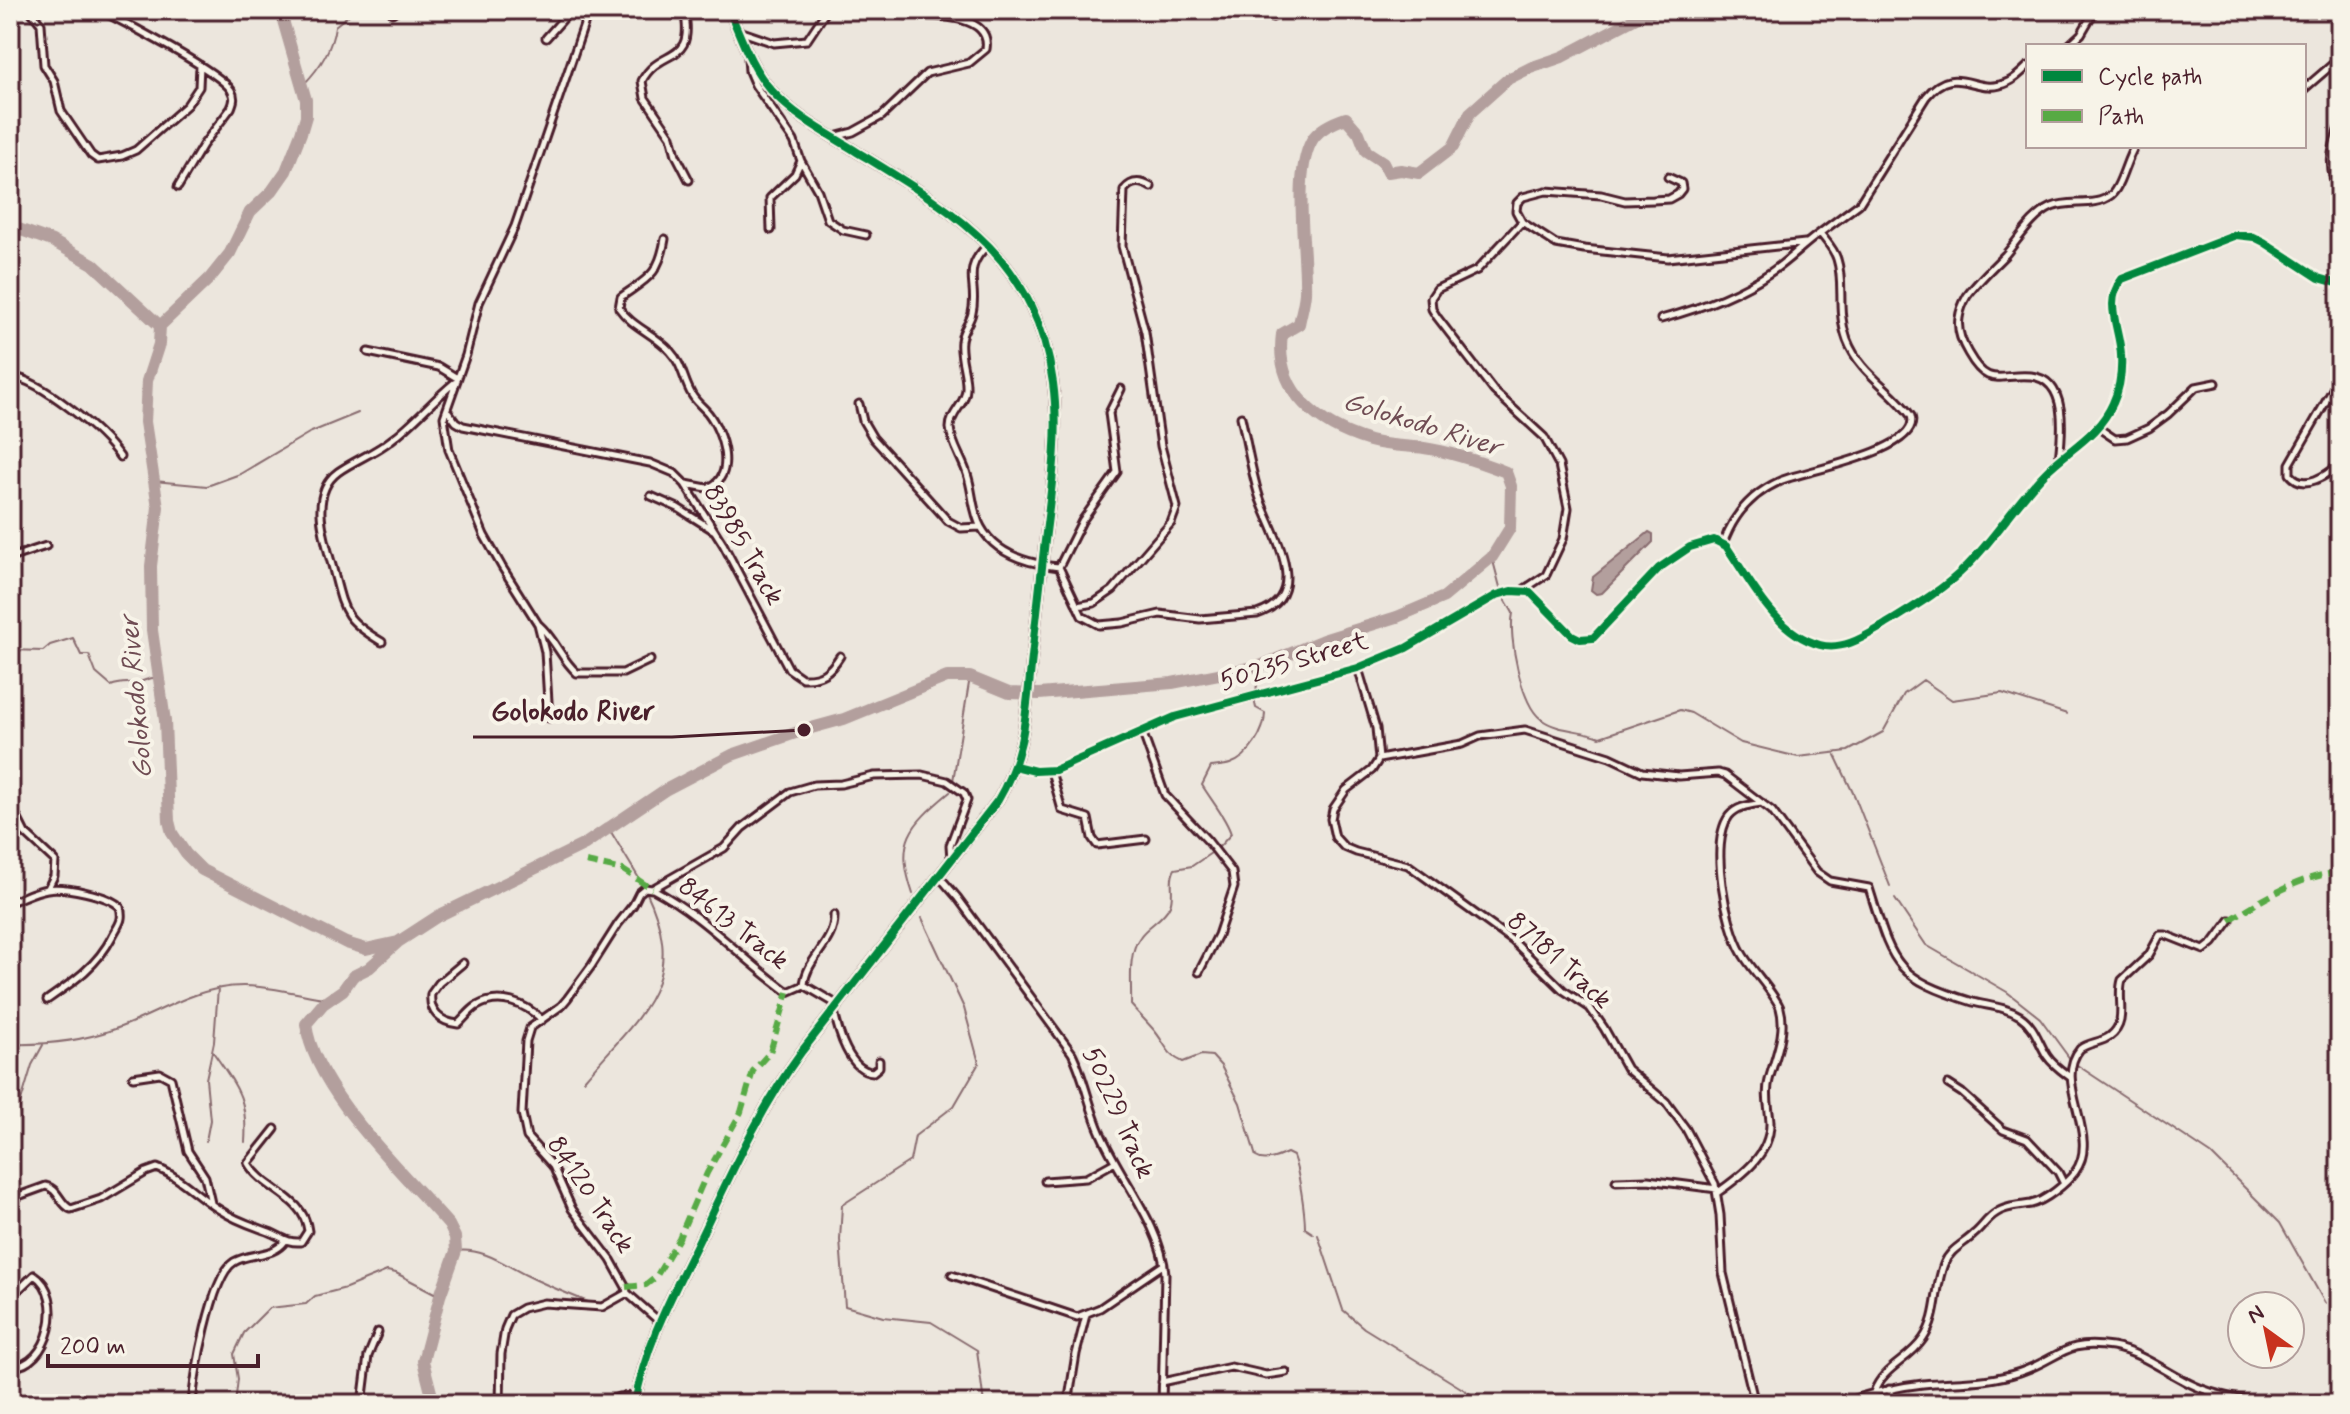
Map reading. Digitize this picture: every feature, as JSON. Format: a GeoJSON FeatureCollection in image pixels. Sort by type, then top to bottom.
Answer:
{"type":"FeatureCollection","features":[{"type":"Feature","properties":{"kind":"street"},"geometry":{"type":"LineString","coordinates":[[30,10],[41,24],[44,65],[54,81],[61,111],[91,155],[98,160],[136,150],[187,105],[199,87],[200,65]]}},
{"type":"Feature","properties":{"kind":"street"},"geometry":{"type":"LineString","coordinates":[[100,10],[200,65],[229,87],[234,102],[178,187]]}},
{"type":"Feature","properties":{"kind":"street"},"geometry":{"type":"LineString","coordinates":[[546,38],[571,10]]}},
{"type":"Feature","properties":{"kind":"street"},"geometry":{"type":"LineString","coordinates":[[589,10],[515,226],[479,303],[444,417],[449,450],[468,498],[502,567],[564,661],[577,673],[623,673],[650,660]]}},
{"type":"Feature","properties":{"kind":"street"},"geometry":{"type":"LineString","coordinates":[[684,10],[688,34],[686,41],[681,49],[650,70],[642,81],[645,98],[671,136],[676,155],[689,180]]}},
{"type":"Feature","properties":{"kind":"street"},"geometry":{"type":"LineString","coordinates":[[600,1404],[619,1397],[636,1400],[644,1363],[660,1322],[761,1116],[788,1071],[998,800],[1015,766],[1030,682],[1055,435],[1053,381],[1039,328],[1008,269],[988,245],[943,206],[791,110],[769,88],[748,53],[729,10]]}},
{"type":"Feature","properties":{"kind":"street"},"geometry":{"type":"LineString","coordinates":[[738,30],[774,43],[801,41],[810,38],[827,10]]}},
{"type":"Feature","properties":{"kind":"street"},"geometry":{"type":"LineString","coordinates":[[1265,10],[1273,17]]}},
{"type":"Feature","properties":{"kind":"street"},"geometry":{"type":"LineString","coordinates":[[2070,44],[2081,34],[2095,10]]}},
{"type":"Feature","properties":{"kind":"street"},"geometry":{"type":"LineString","coordinates":[[833,137],[853,132],[882,116],[927,73],[969,63],[986,49],[987,41],[982,30],[967,22],[905,15]]}},
{"type":"Feature","properties":{"kind":"street"},"geometry":{"type":"LineString","coordinates":[[748,53],[748,66],[755,85],[790,133],[818,191],[828,220],[843,230],[866,235]]}},
{"type":"Feature","properties":{"kind":"street"},"geometry":{"type":"LineString","coordinates":[[2306,87],[2340,58]]}},
{"type":"Feature","properties":{"kind":"street"},"geometry":{"type":"LineString","coordinates":[[1661,319],[1686,313],[1770,273],[1859,204],[1926,97],[1939,84],[1951,80],[1989,86],[2001,84],[2026,67]]}},
{"type":"Feature","properties":{"kind":"street"},"geometry":{"type":"LineString","coordinates":[[2340,125],[2330,160],[2334,184],[2340,196]]}},
{"type":"Feature","properties":{"kind":"street"},"geometry":{"type":"LineString","coordinates":[[2059,461],[2062,409],[2051,389],[2043,381],[2030,376],[2003,379],[1992,378],[1983,372],[1975,364],[1961,337],[1959,314],[1979,281],[2047,209],[2101,200],[2113,194],[2134,148]]}},
{"type":"Feature","properties":{"kind":"street"},"geometry":{"type":"LineString","coordinates":[[771,230],[770,198],[795,174],[801,161]]}},
{"type":"Feature","properties":{"kind":"street"},"geometry":{"type":"LineString","coordinates":[[1668,177],[1681,183],[1682,189],[1669,199],[1625,201],[1546,191],[1523,197],[1517,203],[1516,211],[1522,222],[1562,247],[1668,258],[1805,243]]}},
{"type":"Feature","properties":{"kind":"street"},"geometry":{"type":"LineString","coordinates":[[1077,606],[1094,603],[1113,590],[1171,523],[1177,507],[1161,446],[1145,332],[1122,246],[1124,190],[1137,182],[1151,187]]}},
{"type":"Feature","properties":{"kind":"street"},"geometry":{"type":"LineString","coordinates":[[1522,222],[1477,270],[1437,289],[1431,298],[1437,317],[1479,372],[1494,391],[1544,437],[1559,465],[1568,508],[1563,539],[1546,575],[1522,591]]}},
{"type":"Feature","properties":{"kind":"street"},"geometry":{"type":"LineString","coordinates":[[1723,544],[1733,518],[1764,490],[1794,476],[1846,462],[1882,448],[1906,435],[1913,426],[1906,409],[1867,373],[1848,342],[1839,307],[1838,263],[1820,233]]}},
{"type":"Feature","properties":{"kind":"street"},"geometry":{"type":"LineString","coordinates":[[1522,591],[1538,598],[1572,635],[1587,640],[1600,634],[1649,576],[1666,562],[1690,547],[1714,540],[1723,544],[1785,627],[1795,635],[1823,646],[1854,642],[1900,616],[1955,577],[2027,492],[2097,427],[2113,404],[2119,384],[2122,355],[2112,299],[2115,287],[2129,275],[2225,238],[2244,236],[2264,242],[2319,278],[2340,284]]}},
{"type":"Feature","properties":{"kind":"street"},"geometry":{"type":"LineString","coordinates":[[665,239],[653,275],[621,297],[619,308],[630,320],[658,339],[677,360],[685,373],[691,394],[722,438],[725,455],[718,482],[707,488],[685,484]]}},
{"type":"Feature","properties":{"kind":"street"},"geometry":{"type":"LineString","coordinates":[[988,245],[975,258],[971,272],[972,313],[960,345],[966,390],[950,427],[969,478],[980,527],[1008,554],[1059,567]]}},
{"type":"Feature","properties":{"kind":"street"},"geometry":{"type":"LineString","coordinates":[[368,352],[439,367],[456,380]]}},
{"type":"Feature","properties":{"kind":"street"},"geometry":{"type":"LineString","coordinates":[[10,376],[26,379],[93,426],[120,457]]}},
{"type":"Feature","properties":{"kind":"street"},"geometry":{"type":"LineString","coordinates":[[2340,377],[2290,464],[2290,474],[2298,482],[2304,483],[2322,477],[2340,464]]}},
{"type":"Feature","properties":{"kind":"street"},"geometry":{"type":"LineString","coordinates":[[382,642],[353,623],[342,602],[321,517],[323,494],[334,475],[389,442],[456,380]]}},
{"type":"Feature","properties":{"kind":"street"},"geometry":{"type":"LineString","coordinates":[[2097,427],[2115,439],[2127,438],[2149,428],[2168,414],[2196,387],[2216,383]]}},
{"type":"Feature","properties":{"kind":"street"},"geometry":{"type":"LineString","coordinates":[[1059,567],[1082,521],[1117,472],[1109,413],[1121,389]]}},
{"type":"Feature","properties":{"kind":"street"},"geometry":{"type":"LineString","coordinates":[[859,404],[863,421],[873,438],[948,521],[961,528],[980,527]]}},
{"type":"Feature","properties":{"kind":"street","name":"83985 Track"},"geometry":{"type":"LineString","coordinates":[[446,409],[463,426],[660,465],[678,476],[715,531],[795,676],[810,679],[825,675],[840,656]]}},
{"type":"Feature","properties":{"kind":"street"},"geometry":{"type":"LineString","coordinates":[[1059,567],[1077,606],[1088,621],[1099,625],[1160,614],[1200,619],[1265,611],[1280,598],[1286,577],[1281,548],[1260,500],[1241,417]]}},
{"type":"Feature","properties":{"kind":"street"},"geometry":{"type":"LineString","coordinates":[[651,496],[678,508],[715,531]]}},
{"type":"Feature","properties":{"kind":"street"},"geometry":{"type":"LineString","coordinates":[[10,558],[46,546]]}},
{"type":"Feature","properties":{"kind":"street","name":"50235 Street"},"geometry":{"type":"LineString","coordinates":[[1051,771],[1175,717],[1358,668],[1406,648],[1497,595],[1522,591]]}},
{"type":"Feature","properties":{"kind":"street"},"geometry":{"type":"LineString","coordinates":[[538,624],[545,652],[549,718]]}},
{"type":"Feature","properties":{"kind":"street"},"geometry":{"type":"LineString","coordinates":[[1358,668],[1376,728],[1379,759],[1462,744],[1480,736],[1525,730],[1610,757],[1642,772],[1679,776],[1718,773],[1737,783],[1763,802],[1783,824],[1817,872],[1830,881],[1869,888],[1890,951],[1900,966],[1927,986],[1984,1005],[2003,1008],[2023,1018],[2035,1031],[2048,1057],[2070,1077]]}},
{"type":"Feature","properties":{"kind":"street"},"geometry":{"type":"LineString","coordinates":[[1142,731],[1165,795],[1232,872],[1234,887],[1218,935],[1199,972]]}},
{"type":"Feature","properties":{"kind":"street","name":"87181 Track"},"geometry":{"type":"LineString","coordinates":[[1379,759],[1372,770],[1346,790],[1333,809],[1331,819],[1335,837],[1344,847],[1356,852],[1408,865],[1513,941],[1563,990],[1590,1008],[1627,1069],[1666,1102],[1686,1129],[1717,1191],[1723,1273],[1755,1404]]}},
{"type":"Feature","properties":{"kind":"street"},"geometry":{"type":"LineString","coordinates":[[1015,766],[1051,771],[1059,806],[1067,813],[1088,818],[1092,838],[1097,845],[1146,839]]}},
{"type":"Feature","properties":{"kind":"street","name":"84120 Track"},"geometry":{"type":"LineString","coordinates":[[660,1322],[627,1293],[611,1260],[583,1226],[553,1166],[527,1137],[523,1126],[527,1033],[567,999],[639,893],[645,888],[652,889],[724,848],[742,828],[790,792],[874,776],[935,777],[964,793],[967,800],[950,845],[951,859]]}},
{"type":"Feature","properties":{"kind":"street"},"geometry":{"type":"LineString","coordinates":[[1616,1181],[1648,1180],[1717,1191],[1753,1164],[1769,1136],[1767,1088],[1779,1048],[1782,1024],[1776,998],[1761,982],[1736,941],[1720,873],[1720,843],[1724,824],[1735,810],[1763,802]]}},
{"type":"Feature","properties":{"kind":"street"},"geometry":{"type":"LineString","coordinates":[[10,803],[25,833],[55,861],[54,876],[48,889]]}},
{"type":"Feature","properties":{"kind":"street","name":"50229 Track"},"geometry":{"type":"LineString","coordinates":[[936,878],[944,882],[957,897],[1072,1053],[1084,1079],[1098,1127],[1155,1237],[1164,1264],[1162,1404]]}},
{"type":"Feature","properties":{"kind":"street"},"geometry":{"type":"LineString","coordinates":[[10,902],[48,889],[68,890],[119,904],[121,923],[107,946],[80,978],[47,1000]]}},
{"type":"Feature","properties":{"kind":"street","name":"84613 Track"},"geometry":{"type":"LineString","coordinates":[[652,889],[692,912],[788,992],[804,985]]}},
{"type":"Feature","properties":{"kind":"street"},"geometry":{"type":"LineString","coordinates":[[834,915],[832,932],[807,970],[804,985],[836,1008],[839,1033],[862,1070],[873,1072],[879,1067],[879,1061]]}},
{"type":"Feature","properties":{"kind":"street"},"geometry":{"type":"LineString","coordinates":[[1874,1392],[1885,1372],[1924,1338],[1933,1319],[1941,1273],[1949,1255],[1994,1213],[2037,1202],[2063,1183],[2078,1165],[2082,1139],[2070,1077],[2072,1061],[2080,1049],[2105,1039],[2116,1030],[2121,1016],[2120,985],[2127,974],[2149,955],[2157,937],[2166,935],[2204,950],[2211,946],[2230,920]]}},
{"type":"Feature","properties":{"kind":"street"},"geometry":{"type":"LineString","coordinates":[[463,963],[431,994],[433,1011],[440,1019],[458,1024],[481,1004],[504,1001],[520,1003],[542,1020]]}},
{"type":"Feature","properties":{"kind":"street"},"geometry":{"type":"LineString","coordinates":[[133,1077],[160,1073],[171,1079],[188,1151],[205,1177],[211,1204]]}},
{"type":"Feature","properties":{"kind":"street"},"geometry":{"type":"LineString","coordinates":[[1948,1084],[2003,1130],[2027,1139],[2058,1172],[2063,1183]]}},
{"type":"Feature","properties":{"kind":"street"},"geometry":{"type":"LineString","coordinates":[[10,1199],[35,1188],[50,1186],[71,1209],[101,1199],[157,1168],[174,1176],[243,1223],[285,1241],[298,1242],[305,1239],[308,1231],[305,1218],[298,1207],[248,1163],[275,1129]]}},
{"type":"Feature","properties":{"kind":"street"},"geometry":{"type":"LineString","coordinates":[[1045,1181],[1086,1178],[1115,1162]]}},
{"type":"Feature","properties":{"kind":"street"},"geometry":{"type":"LineString","coordinates":[[192,1404],[201,1343],[225,1271],[233,1262],[276,1250],[285,1241]]}},
{"type":"Feature","properties":{"kind":"street"},"geometry":{"type":"LineString","coordinates":[[952,1275],[1069,1316],[1086,1315],[1116,1299],[1164,1264]]}},
{"type":"Feature","properties":{"kind":"street"},"geometry":{"type":"LineString","coordinates":[[10,1298],[34,1275],[46,1287],[51,1307],[47,1331],[38,1353],[24,1366],[10,1367]]}},
{"type":"Feature","properties":{"kind":"street"},"geometry":{"type":"LineString","coordinates":[[500,1404],[501,1354],[511,1315],[523,1308],[544,1303],[602,1307],[627,1293]]}},
{"type":"Feature","properties":{"kind":"street"},"geometry":{"type":"LineString","coordinates":[[1068,1404],[1086,1315]]}},
{"type":"Feature","properties":{"kind":"street"},"geometry":{"type":"LineString","coordinates":[[362,1404],[368,1356],[378,1332]]}},
{"type":"Feature","properties":{"kind":"street"},"geometry":{"type":"LineString","coordinates":[[1840,1404],[1889,1389],[1996,1379],[2023,1371],[2068,1348],[2083,1344],[2114,1348],[2146,1358],[2212,1393],[2272,1404]]}},
{"type":"Feature","properties":{"kind":"street"},"geometry":{"type":"LineString","coordinates":[[1162,1382],[1231,1367],[1266,1375],[1286,1372]]}},
{"type":"Feature","properties":{"kind":"street"},"geometry":{"type":"LineString","coordinates":[[1889,1389],[1894,1404]]}},
{"type":"Feature","properties":{"kind":"shaded area"},"geometry":{"type":"Polygon","coordinates":[[[1649,532],[1653,534],[1653,542],[1602,593],[1596,594],[1591,590],[1593,577],[1649,532]]]}},
{"type":"Feature","properties":{"kind":"waterway"},"geometry":{"type":"LineString","coordinates":[[160,326],[210,278],[230,253],[250,212],[272,191],[286,171],[301,133],[306,100],[280,10]]}},
{"type":"Feature","properties":{"kind":"waterway"},"geometry":{"type":"LineString","coordinates":[[303,85],[324,58],[335,26],[355,10]]}},
{"type":"Feature","properties":{"kind":"waterway","name":"Golokodo River"},"geometry":{"type":"LineString","coordinates":[[10,226],[52,241],[93,264],[160,326],[159,344],[147,381],[145,422],[158,507],[151,566],[152,630],[165,721],[172,833],[202,870],[346,943],[366,949],[398,942],[438,916],[585,844],[665,790],[732,755],[844,719],[947,677],[970,677],[1009,693],[1039,694],[1172,683],[1260,666],[1444,597],[1492,557],[1510,528],[1511,486],[1506,472],[1466,458],[1434,450],[1376,443],[1351,434],[1318,416],[1293,389],[1281,355],[1282,334],[1299,324],[1305,297],[1302,190],[1307,152],[1321,130],[1346,118],[1359,133],[1366,151],[1383,162],[1388,172],[1401,170],[1419,173],[1453,147],[1470,113],[1508,79],[1562,57],[1640,16],[1658,10]]}},
{"type":"Feature","properties":{"kind":"waterway"},"geometry":{"type":"LineString","coordinates":[[154,481],[207,486],[240,474],[309,433],[358,413]]}},
{"type":"Feature","properties":{"kind":"waterway"},"geometry":{"type":"LineString","coordinates":[[1492,557],[1501,591]]}},
{"type":"Feature","properties":{"kind":"waterway"},"geometry":{"type":"LineString","coordinates":[[1505,599],[1513,613],[1512,638],[1522,685],[1534,711],[1541,719],[1555,726],[1600,737],[1680,710],[1691,713],[1741,743],[1798,757],[1848,751],[1883,732],[1904,694],[1923,680],[1952,700],[2002,693],[2067,714]]}},
{"type":"Feature","properties":{"kind":"waterway"},"geometry":{"type":"LineString","coordinates":[[10,650],[43,651],[50,645],[73,638],[81,655],[89,655],[96,673],[111,686],[159,678]]}},
{"type":"Feature","properties":{"kind":"waterway"},"geometry":{"type":"LineString","coordinates":[[1256,691],[1260,666]]}},
{"type":"Feature","properties":{"kind":"waterway"},"geometry":{"type":"LineString","coordinates":[[953,781],[970,677]]}},
{"type":"Feature","properties":{"kind":"waterway"},"geometry":{"type":"LineString","coordinates":[[1219,847],[1231,834],[1202,785],[1211,767],[1237,761],[1255,743],[1265,713],[1256,708],[1254,699]]}},
{"type":"Feature","properties":{"kind":"waterway"},"geometry":{"type":"LineString","coordinates":[[1835,755],[1890,886]]}},
{"type":"Feature","properties":{"kind":"waterway"},"geometry":{"type":"LineString","coordinates":[[913,894],[905,860],[909,836],[924,815],[950,792]]}},
{"type":"Feature","properties":{"kind":"waterway"},"geometry":{"type":"LineString","coordinates":[[608,827],[643,885]]}},
{"type":"Feature","properties":{"kind":"waterway"},"geometry":{"type":"LineString","coordinates":[[1214,851],[1192,866],[1175,869],[1170,905],[1140,937],[1133,952],[1131,1005],[1177,1059],[1183,1062],[1201,1055],[1212,1056],[1221,1066],[1240,1103],[1256,1157],[1276,1158],[1287,1153],[1293,1156],[1305,1228],[1314,1234]]}},
{"type":"Feature","properties":{"kind":"waterway"},"geometry":{"type":"LineString","coordinates":[[584,1080],[639,1016],[660,974],[663,950],[658,923],[646,891]]}},
{"type":"Feature","properties":{"kind":"waterway"},"geometry":{"type":"LineString","coordinates":[[1895,899],[1926,945],[2007,992],[2040,1018],[2070,1059]]}},
{"type":"Feature","properties":{"kind":"waterway"},"geometry":{"type":"LineString","coordinates":[[922,918],[964,1008],[979,1063],[954,1106],[915,1136],[910,1161],[842,1205],[840,1240],[845,1306],[883,1317],[931,1322],[977,1350],[984,1404]]}},
{"type":"Feature","properties":{"kind":"waterway"},"geometry":{"type":"LineString","coordinates":[[397,943],[369,968],[353,976],[343,990],[323,1004],[306,1024],[313,1050],[343,1104],[449,1225],[455,1237],[456,1251],[423,1361],[434,1404]]}},
{"type":"Feature","properties":{"kind":"waterway"},"geometry":{"type":"LineString","coordinates":[[10,1044],[62,1042],[99,1034],[207,991],[234,986],[261,987],[330,999]]}},
{"type":"Feature","properties":{"kind":"waterway"},"geometry":{"type":"LineString","coordinates":[[206,1141],[210,1120],[206,1079],[214,1042],[218,988]]}},
{"type":"Feature","properties":{"kind":"waterway"},"geometry":{"type":"LineString","coordinates":[[10,1138],[32,1065],[43,1045]]}},
{"type":"Feature","properties":{"kind":"waterway"},"geometry":{"type":"LineString","coordinates":[[213,1052],[243,1103],[245,1142]]}},
{"type":"Feature","properties":{"kind":"waterway"},"geometry":{"type":"LineString","coordinates":[[2077,1065],[2211,1154],[2280,1223],[2325,1303]]}},
{"type":"Feature","properties":{"kind":"waterway"},"geometry":{"type":"LineString","coordinates":[[1318,1235],[1343,1310],[1364,1328],[1487,1404]]}},
{"type":"Feature","properties":{"kind":"waterway"},"geometry":{"type":"LineString","coordinates":[[456,1251],[485,1254],[588,1302]]}},
{"type":"Feature","properties":{"kind":"waterway"},"geometry":{"type":"LineString","coordinates":[[235,1404],[238,1379],[234,1354],[244,1333],[269,1308],[306,1304],[315,1296],[346,1288],[387,1271],[440,1296]]}},
{"type":"Feature","properties":{"kind":"marked path"},"geometry":{"type":"LineString","coordinates":[[586,862],[623,870],[652,889]]}},
{"type":"Feature","properties":{"kind":"marked path"},"geometry":{"type":"LineString","coordinates":[[2230,920],[2297,883],[2340,873]]}},
{"type":"Feature","properties":{"kind":"marked path"},"geometry":{"type":"LineString","coordinates":[[626,1287],[646,1285],[656,1277],[679,1238],[707,1173],[741,1112],[753,1071],[770,1052],[788,992]]}},
{"type":"Feature","properties":{"kind":"cycle path"},"geometry":{"type":"LineString","coordinates":[[635,1404],[646,1360],[662,1317],[773,1094],[802,1051],[998,800],[1007,784],[1019,751],[1025,719],[1055,448],[1053,383],[1044,339],[1029,302],[1009,270],[956,217],[810,123],[780,99],[758,72],[729,10]]}},
{"type":"Feature","properties":{"kind":"cycle path"},"geometry":{"type":"LineString","coordinates":[[1015,766],[1035,771],[1055,770],[1175,717],[1358,668],[1406,648],[1497,595],[1511,591],[1530,592],[1572,635],[1580,639],[1593,638],[1659,568],[1690,547],[1714,540],[1726,546],[1755,590],[1790,630],[1820,645],[1837,646],[1853,642],[1938,591],[1958,575],[2046,472],[2100,424],[2113,403],[2120,379],[2121,355],[2113,306],[2116,288],[2122,279],[2236,235],[2254,237],[2319,278],[2340,284]]}},
{"type":"Feature","properties":{"kind":"place","name":"Golokodo River"},"geometry":{"type":"Point","coordinates":[804,730]}}]}
